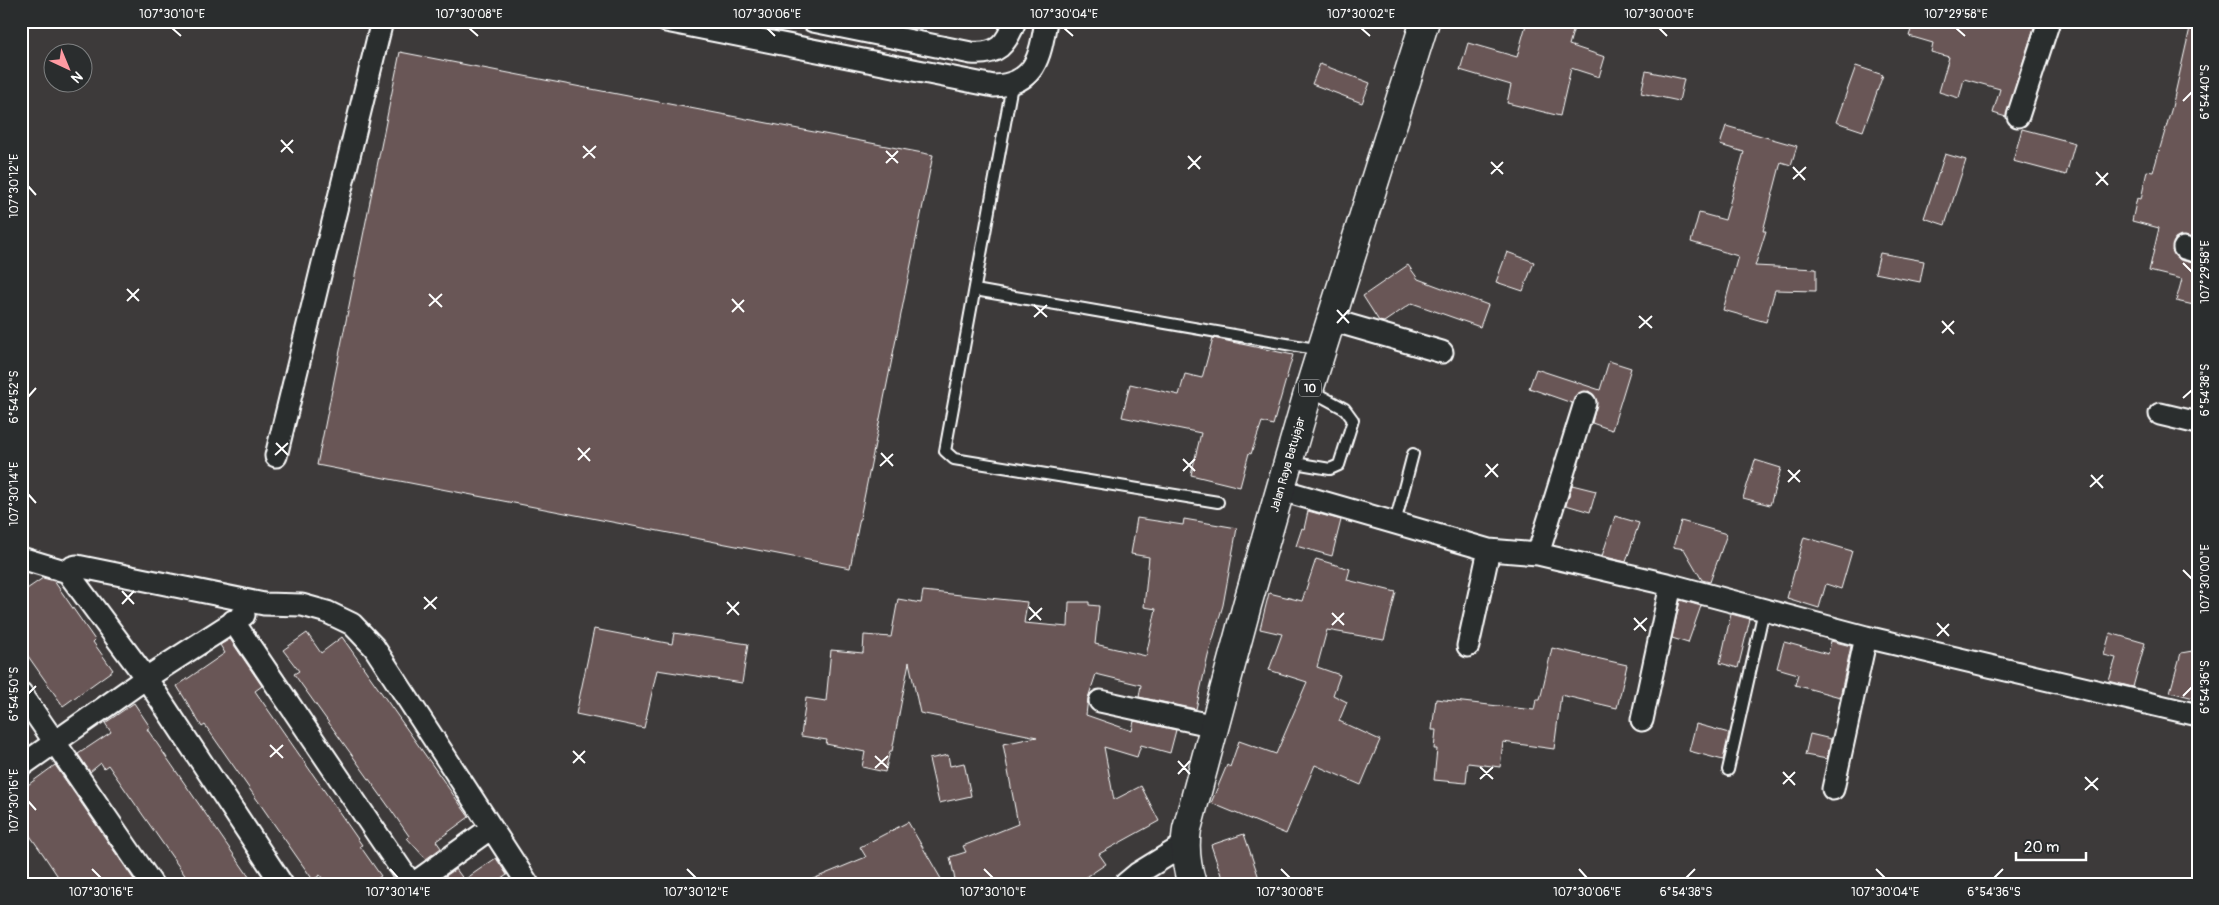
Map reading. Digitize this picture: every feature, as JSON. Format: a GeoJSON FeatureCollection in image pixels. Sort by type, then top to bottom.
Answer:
{"type":"FeatureCollection","features":[{"type":"Feature","properties":{"kind":"highway","name":"Jalan Raya Batujajar"},"geometry":{"type":"LineString","coordinates":[[1192,884],[1186,865],[1186,837],[1247,605],[1309,390],[1425,21]]}},
{"type":"Feature","properties":{"kind":"street"},"geometry":{"type":"LineString","coordinates":[[276,456],[382,21]]}},
{"type":"Feature","properties":{"kind":"street"},"geometry":{"type":"LineString","coordinates":[[666,21],[994,86],[1012,85],[1023,78],[1034,66],[1040,54],[1046,21]]}},
{"type":"Feature","properties":{"kind":"street"},"geometry":{"type":"LineString","coordinates":[[813,21],[971,53],[987,54],[1000,47],[1009,37],[1015,21]]}},
{"type":"Feature","properties":{"kind":"street"},"geometry":{"type":"LineString","coordinates":[[2018,116],[2049,21]]}},
{"type":"Feature","properties":{"kind":"street"},"geometry":{"type":"LineString","coordinates":[[1331,320],[1442,352]]}},
{"type":"Feature","properties":{"kind":"street"},"geometry":{"type":"LineString","coordinates":[[1538,554],[1585,403]]}},
{"type":"Feature","properties":{"kind":"street"},"geometry":{"type":"LineString","coordinates":[[2160,414],[2198,423]]}},
{"type":"Feature","properties":{"kind":"street"},"geometry":{"type":"LineString","coordinates":[[1281,490],[1489,550],[1538,554],[1671,586],[1866,637],[2198,715]]}},
{"type":"Feature","properties":{"kind":"street"},"geometry":{"type":"LineString","coordinates":[[1468,646],[1489,550]]}},
{"type":"Feature","properties":{"kind":"street"},"geometry":{"type":"LineString","coordinates":[[21,558],[71,573]]}},
{"type":"Feature","properties":{"kind":"street"},"geometry":{"type":"LineString","coordinates":[[282,884],[146,678],[72,577],[73,567],[77,566],[264,604],[302,605],[327,612],[352,624],[374,647],[528,884]]}},
{"type":"Feature","properties":{"kind":"street"},"geometry":{"type":"LineString","coordinates":[[1642,720],[1671,586]]}},
{"type":"Feature","properties":{"kind":"street"},"geometry":{"type":"LineString","coordinates":[[21,766],[56,744],[146,678],[233,621],[264,604]]}},
{"type":"Feature","properties":{"kind":"street"},"geometry":{"type":"LineString","coordinates":[[233,621],[412,884],[491,828]]}},
{"type":"Feature","properties":{"kind":"street"},"geometry":{"type":"LineString","coordinates":[[1833,789],[1866,637]]}},
{"type":"Feature","properties":{"kind":"street"},"geometry":{"type":"LineString","coordinates":[[21,693],[152,884]]}},
{"type":"Feature","properties":{"kind":"street"},"geometry":{"type":"LineString","coordinates":[[1100,701],[1215,726]]}},
{"type":"Feature","properties":{"kind":"street"},"geometry":{"type":"LineString","coordinates":[[1125,884],[1186,837]]}},
{"type":"Feature","properties":{"kind":"lane"},"geometry":{"type":"LineString","coordinates":[[1012,85],[945,451],[954,459],[1218,502]]}},
{"type":"Feature","properties":{"kind":"lane"},"geometry":{"type":"LineString","coordinates":[[975,290],[1322,350]]}},
{"type":"Feature","properties":{"kind":"lane"},"geometry":{"type":"LineString","coordinates":[[1289,462],[1330,469],[1339,465],[1353,420],[1345,409],[1309,390]]}},
{"type":"Feature","properties":{"kind":"lane"},"geometry":{"type":"LineString","coordinates":[[1395,523],[1413,454]]}},
{"type":"Feature","properties":{"kind":"lane"},"geometry":{"type":"LineString","coordinates":[[1728,770],[1764,610]]}},
{"type":"Feature","properties":{"kind":"building"},"geometry":{"type":"Polygon","coordinates":[[[1527,21],[1576,21],[1569,45],[1605,57],[1599,77],[1571,68],[1560,116],[1507,103],[1511,85],[1460,70],[1468,43],[1517,57],[1527,21]]]}},
{"type":"Feature","properties":{"kind":"building"},"geometry":{"type":"Polygon","coordinates":[[[1914,21],[2036,21],[2006,117],[1993,113],[2000,89],[1964,79],[1959,98],[1939,92],[1949,57],[1931,52],[1933,43],[1909,36],[1914,21]]]}},
{"type":"Feature","properties":{"kind":"building"},"geometry":{"type":"Polygon","coordinates":[[[2190,28],[2198,28],[2198,239],[2181,236],[2175,239],[2172,251],[2180,260],[2198,264],[2198,306],[2176,301],[2182,279],[2149,271],[2159,228],[2132,221],[2137,198],[2141,199],[2147,171],[2153,172],[2172,107],[2190,28]]]}},
{"type":"Feature","properties":{"kind":"building"},"geometry":{"type":"Polygon","coordinates":[[[400,52],[933,155],[850,568],[317,465],[400,52]]]}},
{"type":"Feature","properties":{"kind":"building"},"geometry":{"type":"Polygon","coordinates":[[[1320,64],[1370,83],[1362,103],[1312,84],[1320,64]]]}},
{"type":"Feature","properties":{"kind":"building"},"geometry":{"type":"Polygon","coordinates":[[[1856,66],[1883,75],[1863,131],[1836,122],[1856,66]]]}},
{"type":"Feature","properties":{"kind":"building"},"geometry":{"type":"Polygon","coordinates":[[[1646,71],[1684,79],[1679,101],[1641,93],[1646,71]]]}},
{"type":"Feature","properties":{"kind":"building"},"geometry":{"type":"Polygon","coordinates":[[[1726,126],[1797,146],[1791,165],[1781,162],[1763,231],[1766,231],[1755,266],[1816,269],[1816,291],[1775,290],[1766,322],[1723,310],[1738,256],[1691,242],[1699,213],[1725,220],[1744,152],[1720,145],[1726,126]]]}},
{"type":"Feature","properties":{"kind":"building"},"geometry":{"type":"Polygon","coordinates":[[[2022,129],[2075,143],[2066,175],[2013,161],[2022,129]]]}},
{"type":"Feature","properties":{"kind":"building"},"geometry":{"type":"Polygon","coordinates":[[[1945,154],[1966,160],[1945,225],[1924,218],[1945,154]]]}},
{"type":"Feature","properties":{"kind":"building"},"geometry":{"type":"Polygon","coordinates":[[[1507,252],[1534,262],[1523,291],[1496,282],[1507,252]]]}},
{"type":"Feature","properties":{"kind":"building"},"geometry":{"type":"Polygon","coordinates":[[[1880,253],[1924,261],[1920,282],[1875,273],[1880,253]]]}},
{"type":"Feature","properties":{"kind":"building"},"geometry":{"type":"Polygon","coordinates":[[[1408,265],[1418,279],[1488,305],[1480,327],[1412,303],[1384,322],[1379,321],[1363,296],[1408,265]]]}},
{"type":"Feature","properties":{"kind":"building"},"geometry":{"type":"Polygon","coordinates":[[[1213,338],[1293,355],[1273,425],[1262,422],[1251,454],[1249,453],[1240,487],[1191,475],[1201,433],[1122,417],[1130,384],[1179,395],[1185,374],[1202,378],[1213,338]]]}},
{"type":"Feature","properties":{"kind":"building"},"geometry":{"type":"Polygon","coordinates":[[[1609,361],[1631,368],[1612,430],[1592,423],[1597,401],[1589,391],[1577,394],[1572,403],[1529,388],[1536,369],[1600,390],[1609,361]]]}},
{"type":"Feature","properties":{"kind":"building"},"geometry":{"type":"Polygon","coordinates":[[[1755,460],[1781,468],[1770,505],[1743,498],[1755,460]]]}},
{"type":"Feature","properties":{"kind":"building"},"geometry":{"type":"Polygon","coordinates":[[[1572,485],[1596,491],[1590,512],[1566,505],[1572,485]]]}},
{"type":"Feature","properties":{"kind":"building"},"geometry":{"type":"Polygon","coordinates":[[[1308,511],[1341,520],[1332,556],[1296,546],[1302,528],[1304,529],[1308,511]]]}},
{"type":"Feature","properties":{"kind":"building"},"geometry":{"type":"Polygon","coordinates":[[[1615,516],[1639,523],[1626,562],[1602,556],[1615,516]]]}},
{"type":"Feature","properties":{"kind":"building"},"geometry":{"type":"Polygon","coordinates":[[[1137,518],[1183,525],[1184,519],[1237,528],[1223,605],[1208,656],[1196,709],[1139,697],[1141,685],[1096,674],[1088,698],[1086,715],[1132,731],[1134,721],[1176,730],[1170,753],[1141,745],[1137,757],[1104,747],[1114,800],[1141,786],[1159,821],[1099,854],[1106,864],[1076,884],[956,884],[950,857],[966,852],[963,846],[1018,824],[1003,744],[1037,737],[920,713],[909,662],[892,751],[890,751],[885,772],[862,767],[865,752],[826,744],[827,740],[801,736],[806,698],[826,701],[831,650],[863,653],[864,635],[891,637],[898,599],[921,603],[923,591],[1027,602],[1024,623],[1068,627],[1069,602],[1089,602],[1089,605],[1099,606],[1095,644],[1146,656],[1156,609],[1144,607],[1149,557],[1131,554],[1137,518]]]}},
{"type":"Feature","properties":{"kind":"building"},"geometry":{"type":"Polygon","coordinates":[[[1681,521],[1727,534],[1710,582],[1702,580],[1684,549],[1673,547],[1681,521]]]}},
{"type":"Feature","properties":{"kind":"building"},"geometry":{"type":"Polygon","coordinates":[[[1804,537],[1852,551],[1841,589],[1826,584],[1819,608],[1787,598],[1804,537]]]}},
{"type":"Feature","properties":{"kind":"building"},"geometry":{"type":"Polygon","coordinates":[[[1316,559],[1350,569],[1347,580],[1396,592],[1384,640],[1327,630],[1317,667],[1340,675],[1333,695],[1347,702],[1339,721],[1380,740],[1361,785],[1315,765],[1286,834],[1211,803],[1227,765],[1230,767],[1239,741],[1276,754],[1307,682],[1269,670],[1282,634],[1260,629],[1269,593],[1302,601],[1316,559]]]}},
{"type":"Feature","properties":{"kind":"building"},"geometry":{"type":"Polygon","coordinates":[[[43,578],[54,581],[95,640],[93,642],[113,670],[63,706],[21,646],[21,593],[43,578]]]}},
{"type":"Feature","properties":{"kind":"building"},"geometry":{"type":"Polygon","coordinates":[[[1680,600],[1701,606],[1688,643],[1672,638],[1680,600]]]}},
{"type":"Feature","properties":{"kind":"building"},"geometry":{"type":"Polygon","coordinates":[[[1731,614],[1750,619],[1738,668],[1720,663],[1731,614]]]}},
{"type":"Feature","properties":{"kind":"building"},"geometry":{"type":"Polygon","coordinates":[[[594,629],[672,644],[674,633],[748,644],[742,683],[657,670],[644,728],[576,714],[594,629]]]}},
{"type":"Feature","properties":{"kind":"building"},"geometry":{"type":"Polygon","coordinates":[[[307,633],[321,653],[342,637],[469,817],[436,841],[441,848],[426,859],[407,838],[409,836],[294,674],[299,671],[283,650],[307,633]]]}},
{"type":"Feature","properties":{"kind":"building"},"geometry":{"type":"Polygon","coordinates":[[[2110,633],[2145,643],[2133,687],[2109,681],[2116,658],[2104,655],[2110,633]]]}},
{"type":"Feature","properties":{"kind":"building"},"geometry":{"type":"Polygon","coordinates":[[[230,639],[262,686],[255,691],[362,845],[360,846],[381,876],[369,884],[326,884],[320,875],[313,880],[205,725],[202,727],[177,686],[225,653],[220,645],[230,639]]]}},
{"type":"Feature","properties":{"kind":"building"},"geometry":{"type":"Polygon","coordinates":[[[1831,641],[1851,646],[1840,697],[1795,685],[1798,674],[1777,668],[1784,642],[1828,654],[1831,641]]]}},
{"type":"Feature","properties":{"kind":"building"},"geometry":{"type":"Polygon","coordinates":[[[1552,648],[1627,665],[1617,708],[1561,695],[1554,749],[1503,742],[1500,767],[1468,763],[1466,783],[1434,780],[1437,749],[1434,749],[1436,730],[1432,730],[1436,699],[1534,710],[1536,700],[1540,700],[1552,648]]]}},
{"type":"Feature","properties":{"kind":"building"},"geometry":{"type":"Polygon","coordinates":[[[2198,650],[2198,699],[2170,692],[2181,653],[2198,650]]]}},
{"type":"Feature","properties":{"kind":"building"},"geometry":{"type":"Polygon","coordinates":[[[134,703],[150,727],[147,729],[254,884],[191,884],[108,765],[104,768],[101,763],[90,772],[78,754],[111,732],[105,723],[134,703]]]}},
{"type":"Feature","properties":{"kind":"building"},"geometry":{"type":"Polygon","coordinates":[[[1696,724],[1729,733],[1723,760],[1689,751],[1696,724]]]}},
{"type":"Feature","properties":{"kind":"building"},"geometry":{"type":"Polygon","coordinates":[[[1810,734],[1831,739],[1827,759],[1805,755],[1810,734]]]}},
{"type":"Feature","properties":{"kind":"building"},"geometry":{"type":"Polygon","coordinates":[[[948,755],[950,766],[964,763],[971,796],[939,803],[929,759],[948,755]]]}},
{"type":"Feature","properties":{"kind":"building"},"geometry":{"type":"Polygon","coordinates":[[[55,765],[137,884],[63,884],[21,823],[21,790],[55,765]]]}},
{"type":"Feature","properties":{"kind":"building"},"geometry":{"type":"Polygon","coordinates":[[[908,822],[944,884],[801,884],[866,857],[860,847],[908,822]]]}},
{"type":"Feature","properties":{"kind":"building"},"geometry":{"type":"Polygon","coordinates":[[[1244,834],[1261,884],[1224,884],[1211,845],[1244,834]]]}},
{"type":"Feature","properties":{"kind":"building"},"geometry":{"type":"Polygon","coordinates":[[[496,858],[507,875],[494,884],[444,884],[441,879],[456,869],[464,880],[496,858]]]}}]}
